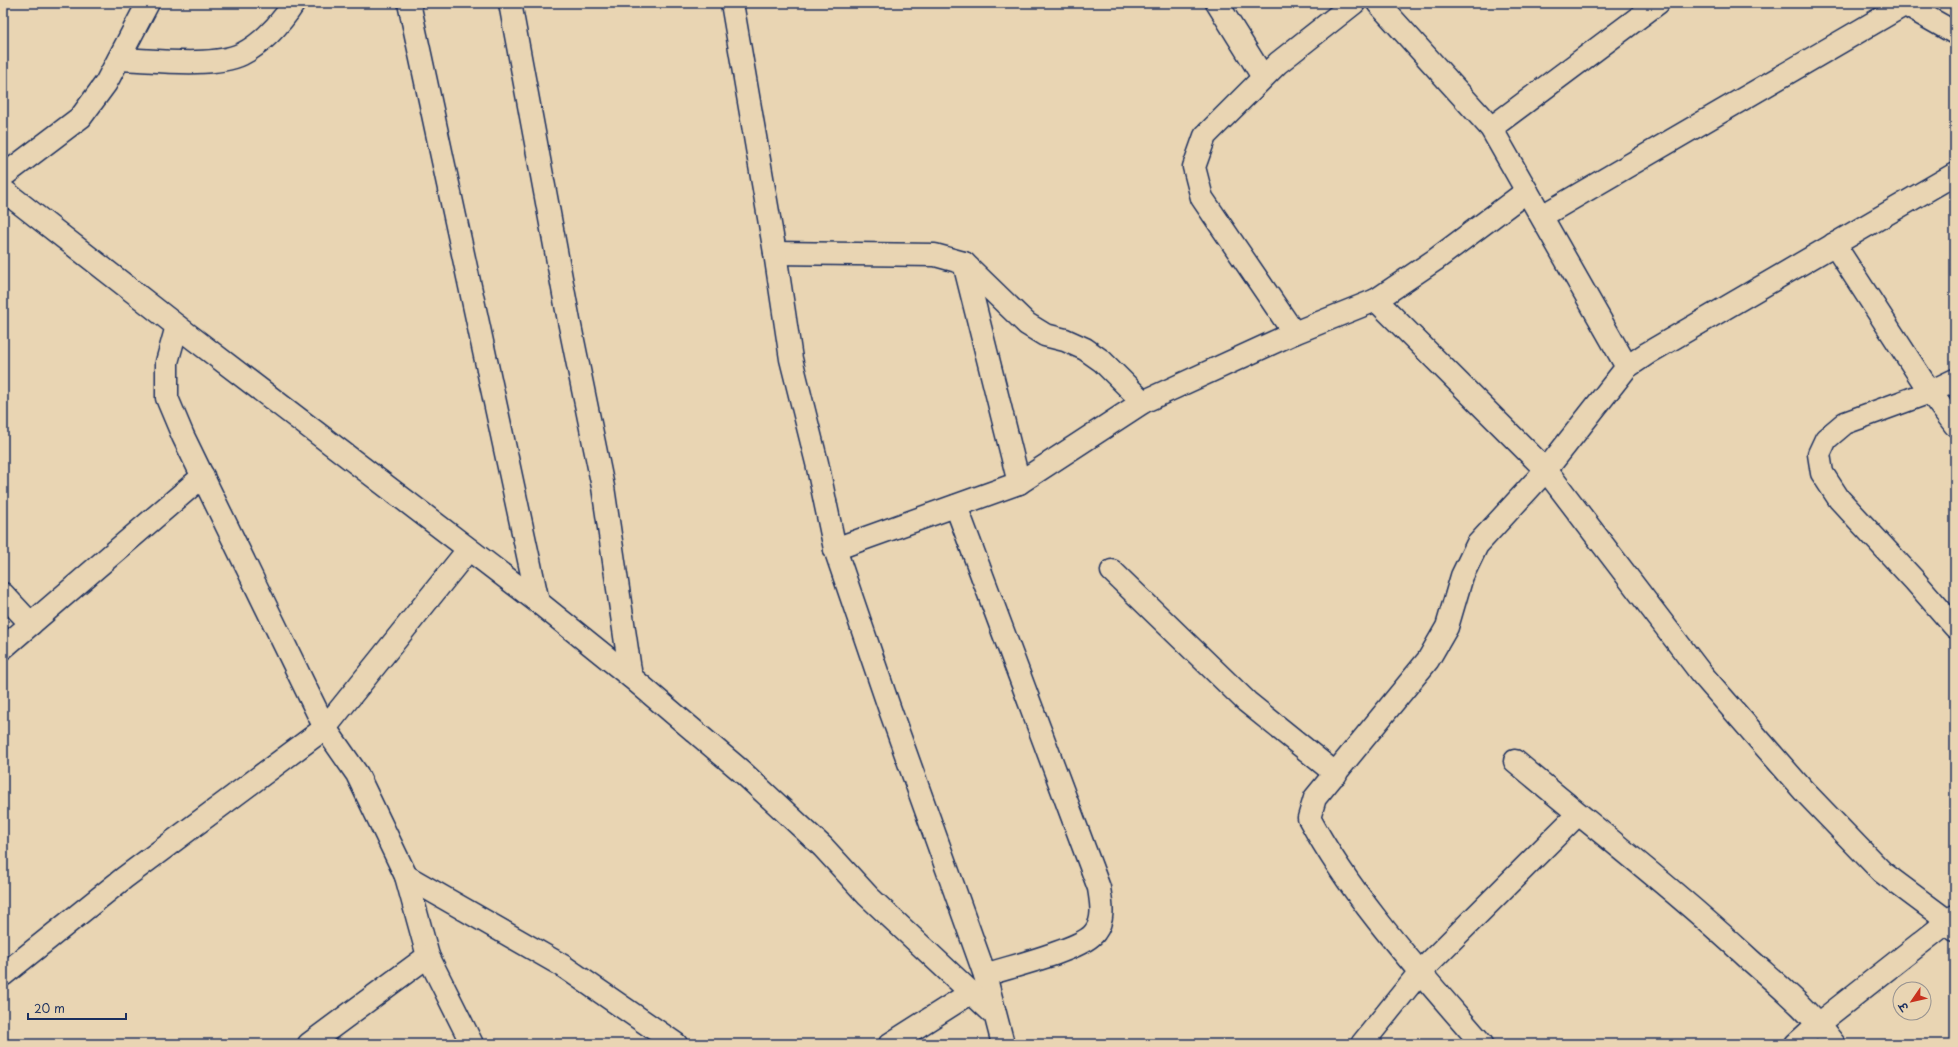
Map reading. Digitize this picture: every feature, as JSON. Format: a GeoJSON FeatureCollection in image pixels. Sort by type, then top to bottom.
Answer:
{"type":"FeatureCollection","features":[{"type":"Feature","properties":{"kind":"street"},"geometry":{"type":"LineString","coordinates":[[3,176],[81,117],[106,83],[148,3]]}},
{"type":"Feature","properties":{"kind":"street"},"geometry":{"type":"LineString","coordinates":[[119,59],[208,62],[240,55],[264,40],[294,3]]}},
{"type":"Feature","properties":{"kind":"street"},"geometry":{"type":"LineString","coordinates":[[409,3],[538,602]]}},
{"type":"Feature","properties":{"kind":"street"},"geometry":{"type":"LineString","coordinates":[[510,3],[569,321],[603,487],[631,677]]}},
{"type":"Feature","properties":{"kind":"street"},"geometry":{"type":"LineString","coordinates":[[732,3],[775,253],[791,359],[817,462],[835,550],[892,715],[985,974],[994,1014],[1003,1044]]}},
{"type":"Feature","properties":{"kind":"street"},"geometry":{"type":"LineString","coordinates":[[1217,3],[1264,77]]}},
{"type":"Feature","properties":{"kind":"street"},"geometry":{"type":"LineString","coordinates":[[1294,333],[1202,198],[1194,167],[1205,136],[1278,63],[1354,3]]}},
{"type":"Feature","properties":{"kind":"street"},"geometry":{"type":"LineString","coordinates":[[1378,3],[1491,128],[1627,367]]}},
{"type":"Feature","properties":{"kind":"street"},"geometry":{"type":"LineString","coordinates":[[1491,128],[1658,3]]}},
{"type":"Feature","properties":{"kind":"street"},"geometry":{"type":"LineString","coordinates":[[1542,216],[1903,4],[1955,33]]}},
{"type":"Feature","properties":{"kind":"street"},"geometry":{"type":"LineString","coordinates":[[1482,1044],[1420,972],[1353,889],[1309,818],[1315,798],[1428,660],[1447,627],[1462,576],[1477,545],[1546,470],[1627,367],[1648,353],[1955,174]]}},
{"type":"Feature","properties":{"kind":"street"},"geometry":{"type":"LineString","coordinates":[[3,190],[177,326],[468,550],[538,602],[631,677],[740,770],[823,847],[868,896],[994,1014]]}},
{"type":"Feature","properties":{"kind":"street"},"geometry":{"type":"LineString","coordinates":[[835,550],[1019,482],[1143,402],[1294,333],[1376,300],[1435,260],[1526,191]]}},
{"type":"Feature","properties":{"kind":"street"},"geometry":{"type":"LineString","coordinates":[[1834,244],[1930,392],[1955,425]]}},
{"type":"Feature","properties":{"kind":"street"},"geometry":{"type":"LineString","coordinates":[[775,253],[935,255],[964,263],[1027,324],[1045,335],[1065,340],[1085,348],[1102,361],[1143,402]]}},
{"type":"Feature","properties":{"kind":"street"},"geometry":{"type":"LineString","coordinates":[[964,263],[1019,482]]}},
{"type":"Feature","properties":{"kind":"street"},"geometry":{"type":"LineString","coordinates":[[1376,300],[1546,470],[1700,672],[1803,790],[1882,872],[1953,923],[1819,1023],[1796,1044]]}},
{"type":"Feature","properties":{"kind":"street"},"geometry":{"type":"LineString","coordinates":[[177,326],[167,362],[167,398],[183,436],[325,728],[357,774],[406,876],[428,956],[472,1044]]}},
{"type":"Feature","properties":{"kind":"street"},"geometry":{"type":"LineString","coordinates":[[1955,380],[1930,392],[1845,423],[1826,439],[1819,454],[1822,473],[1839,499],[1915,581],[1955,627]]}},
{"type":"Feature","properties":{"kind":"street"},"geometry":{"type":"LineString","coordinates":[[3,648],[203,476]]}},
{"type":"Feature","properties":{"kind":"street"},"geometry":{"type":"LineString","coordinates":[[956,506],[1099,888],[1102,914],[1095,932],[1080,944],[985,974]]}},
{"type":"Feature","properties":{"kind":"street"},"geometry":{"type":"LineString","coordinates":[[3,975],[124,878],[325,728],[468,550]]}},
{"type":"Feature","properties":{"kind":"street"},"geometry":{"type":"LineString","coordinates":[[1112,571],[1247,702],[1336,774]]}},
{"type":"Feature","properties":{"kind":"street"},"geometry":{"type":"LineString","coordinates":[[3,594],[31,624]]}},
{"type":"Feature","properties":{"kind":"street"},"geometry":{"type":"LineString","coordinates":[[1515,761],[1646,868],[1736,947],[1819,1023],[1834,1044]]}},
{"type":"Feature","properties":{"kind":"street"},"geometry":{"type":"LineString","coordinates":[[1362,1044],[1420,972],[1578,814]]}},
{"type":"Feature","properties":{"kind":"street"},"geometry":{"type":"LineString","coordinates":[[406,876],[563,966],[676,1044]]}},
{"type":"Feature","properties":{"kind":"street"},"geometry":{"type":"LineString","coordinates":[[309,1044],[428,956]]}},
{"type":"Feature","properties":{"kind":"street"},"geometry":{"type":"LineString","coordinates":[[890,1044],[972,992]]}}]}
